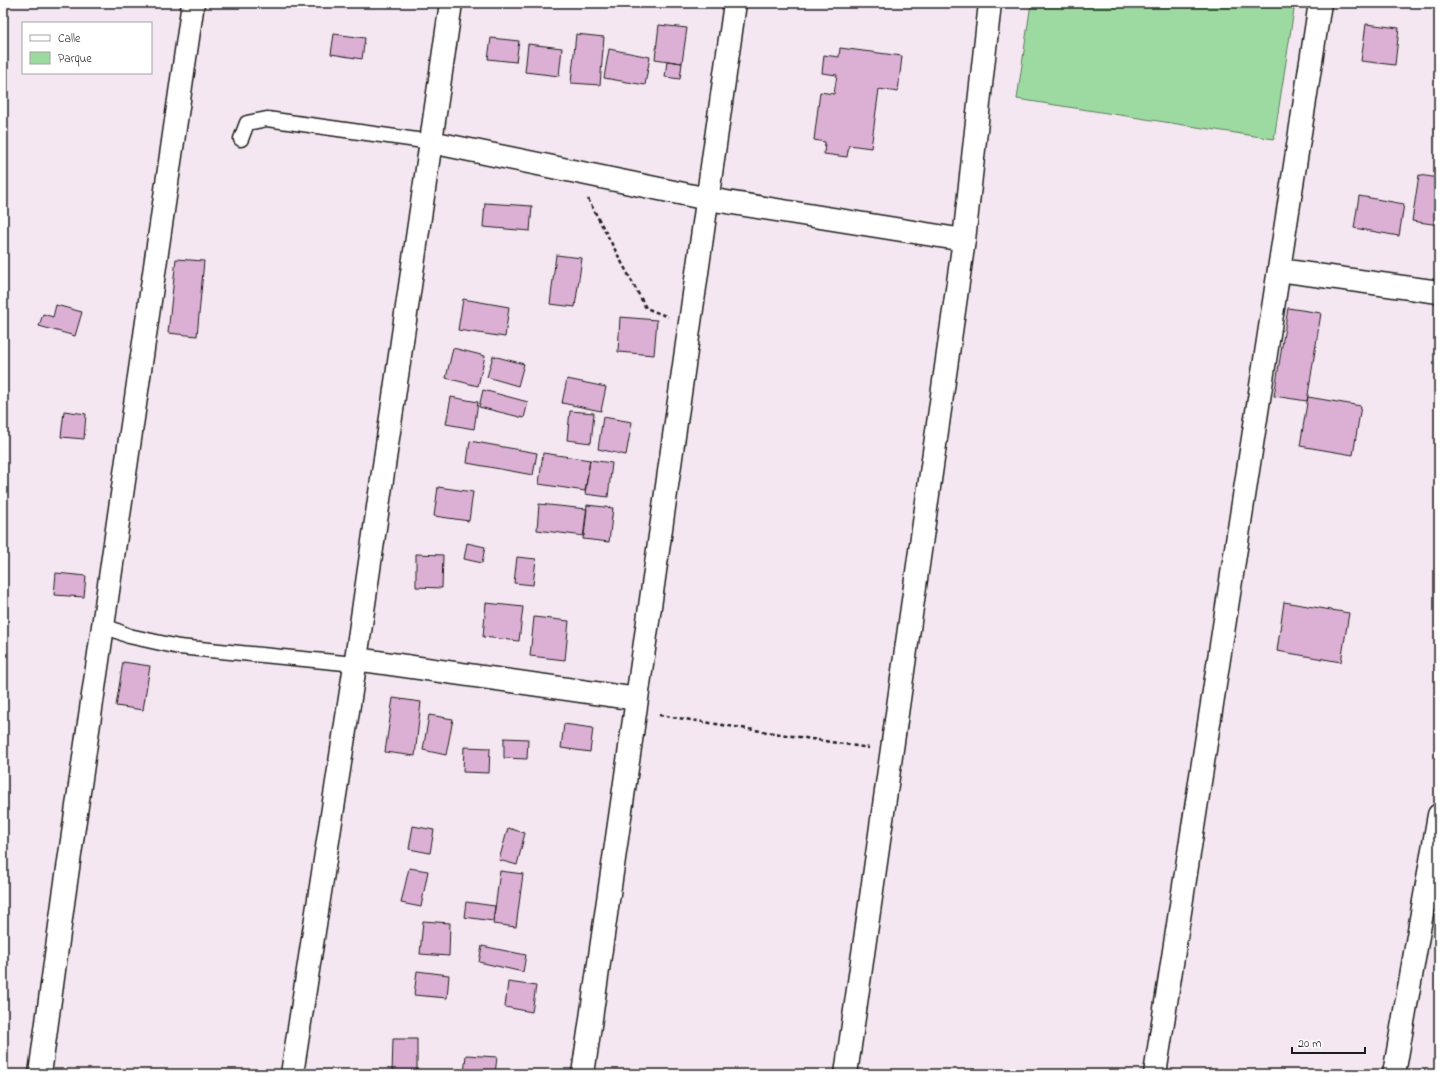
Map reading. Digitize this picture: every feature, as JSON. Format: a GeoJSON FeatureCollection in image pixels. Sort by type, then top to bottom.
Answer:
{"type":"FeatureCollection","features":[{"type":"Feature","properties":{"kind":"street"},"geometry":{"type":"LineString","coordinates":[[40,1074],[64,896],[193,3]]}},
{"type":"Feature","properties":{"kind":"street"},"geometry":{"type":"LineString","coordinates":[[292,1074],[355,662],[451,3]]}},
{"type":"Feature","properties":{"kind":"street"},"geometry":{"type":"LineString","coordinates":[[583,1074],[735,3]]}},
{"type":"Feature","properties":{"kind":"street"},"geometry":{"type":"LineString","coordinates":[[846,1074],[964,240],[990,3]]}},
{"type":"Feature","properties":{"kind":"street"},"geometry":{"type":"LineString","coordinates":[[1154,1074],[1320,3]]}},
{"type":"Feature","properties":{"kind":"street"},"geometry":{"type":"LineString","coordinates":[[431,142],[708,199],[964,240]]}},
{"type":"Feature","properties":{"kind":"street"},"geometry":{"type":"LineString","coordinates":[[1279,270],[1439,292]]}},
{"type":"Feature","properties":{"kind":"street"},"geometry":{"type":"LineString","coordinates":[[355,662],[636,705]]}},
{"type":"Feature","properties":{"kind":"street"},"geometry":{"type":"LineString","coordinates":[[1394,1074],[1439,815]]}},
{"type":"Feature","properties":{"kind":"lane"},"geometry":{"type":"LineString","coordinates":[[241,139],[247,123],[267,119],[431,142]]}},
{"type":"Feature","properties":{"kind":"lane"},"geometry":{"type":"LineString","coordinates":[[103,625],[129,636],[179,647],[355,662]]}},
{"type":"Feature","properties":{"kind":"path"},"geometry":{"type":"LineString","coordinates":[[354,3],[359,5]]}},
{"type":"Feature","properties":{"kind":"path"},"geometry":{"type":"LineString","coordinates":[[574,172],[646,308],[690,326]]}},
{"type":"Feature","properties":{"kind":"path"},"geometry":{"type":"LineString","coordinates":[[636,705],[891,751]]}},
{"type":"Feature","properties":{"kind":"green space"},"geometry":{"type":"Polygon","coordinates":[[[1031,3],[1295,3],[1274,139],[1017,99],[1031,3]]]}},
{"type":"Feature","properties":{"kind":"building"},"geometry":{"type":"Polygon","coordinates":[[[1366,24],[1399,28],[1395,65],[1361,61],[1366,24]]]}},
{"type":"Feature","properties":{"kind":"building"},"geometry":{"type":"Polygon","coordinates":[[[659,25],[687,28],[682,63],[655,59],[659,25]]]}},
{"type":"Feature","properties":{"kind":"building"},"geometry":{"type":"Polygon","coordinates":[[[334,34],[365,38],[362,59],[331,54],[334,34]]]}},
{"type":"Feature","properties":{"kind":"building"},"geometry":{"type":"Polygon","coordinates":[[[576,34],[604,37],[600,85],[571,83],[576,34]]]}},
{"type":"Feature","properties":{"kind":"building"},"geometry":{"type":"Polygon","coordinates":[[[491,38],[519,41],[516,62],[488,59],[491,38]]]}},
{"type":"Feature","properties":{"kind":"building"},"geometry":{"type":"Polygon","coordinates":[[[528,44],[562,48],[559,76],[525,72],[528,44]]]}},
{"type":"Feature","properties":{"kind":"building"},"geometry":{"type":"Polygon","coordinates":[[[840,48],[902,56],[898,92],[879,89],[871,148],[849,145],[847,157],[824,154],[825,142],[814,140],[820,92],[834,94],[837,75],[822,73],[824,55],[839,57],[840,48]]]}},
{"type":"Feature","properties":{"kind":"building"},"geometry":{"type":"Polygon","coordinates":[[[609,49],[650,57],[645,85],[604,78],[609,49]]]}},
{"type":"Feature","properties":{"kind":"building"},"geometry":{"type":"Polygon","coordinates":[[[667,61],[682,63],[680,79],[665,77],[667,61]]]}},
{"type":"Feature","properties":{"kind":"building"},"geometry":{"type":"Polygon","coordinates":[[[1419,175],[1439,178],[1439,225],[1412,221],[1419,175]]]}},
{"type":"Feature","properties":{"kind":"building"},"geometry":{"type":"Polygon","coordinates":[[[1359,196],[1404,204],[1399,236],[1354,228],[1359,196]]]}},
{"type":"Feature","properties":{"kind":"building"},"geometry":{"type":"Polygon","coordinates":[[[485,203],[532,206],[530,231],[483,227],[485,203]]]}},
{"type":"Feature","properties":{"kind":"building"},"geometry":{"type":"Polygon","coordinates":[[[556,255],[582,258],[575,307],[550,304],[556,255]]]}},
{"type":"Feature","properties":{"kind":"building"},"geometry":{"type":"Polygon","coordinates":[[[176,259],[204,261],[197,336],[168,333],[176,259]]]}},
{"type":"Feature","properties":{"kind":"building"},"geometry":{"type":"Polygon","coordinates":[[[463,299],[509,307],[505,337],[458,330],[463,299]]]}},
{"type":"Feature","properties":{"kind":"building"},"geometry":{"type":"Polygon","coordinates":[[[56,305],[82,312],[75,336],[39,326],[43,314],[53,317],[56,305]]]}},
{"type":"Feature","properties":{"kind":"building"},"geometry":{"type":"Polygon","coordinates":[[[1288,308],[1321,313],[1307,401],[1274,396],[1288,308]]]}},
{"type":"Feature","properties":{"kind":"building"},"geometry":{"type":"Polygon","coordinates":[[[620,317],[657,320],[654,355],[618,352],[620,317]]]}},
{"type":"Feature","properties":{"kind":"building"},"geometry":{"type":"Polygon","coordinates":[[[453,348],[485,356],[478,386],[446,378],[453,348]]]}},
{"type":"Feature","properties":{"kind":"building"},"geometry":{"type":"Polygon","coordinates":[[[493,356],[524,364],[518,386],[487,377],[493,356]]]}},
{"type":"Feature","properties":{"kind":"building"},"geometry":{"type":"Polygon","coordinates":[[[567,379],[606,387],[601,411],[562,403],[567,379]]]}},
{"type":"Feature","properties":{"kind":"building"},"geometry":{"type":"Polygon","coordinates":[[[483,390],[528,402],[524,418],[479,407],[483,390]]]}},
{"type":"Feature","properties":{"kind":"building"},"geometry":{"type":"Polygon","coordinates":[[[451,397],[478,402],[474,429],[446,424],[451,397]]]}},
{"type":"Feature","properties":{"kind":"building"},"geometry":{"type":"Polygon","coordinates":[[[1308,397],[1361,406],[1353,455],[1300,446],[1308,397]]]}},
{"type":"Feature","properties":{"kind":"building"},"geometry":{"type":"Polygon","coordinates":[[[64,411],[86,414],[84,439],[61,437],[64,411]]]}},
{"type":"Feature","properties":{"kind":"building"},"geometry":{"type":"Polygon","coordinates":[[[570,411],[594,413],[591,443],[567,440],[570,411]]]}},
{"type":"Feature","properties":{"kind":"building"},"geometry":{"type":"Polygon","coordinates":[[[603,417],[632,422],[626,455],[598,449],[603,417]]]}},
{"type":"Feature","properties":{"kind":"building"},"geometry":{"type":"Polygon","coordinates":[[[470,441],[537,453],[533,475],[467,463],[470,441]]]}},
{"type":"Feature","properties":{"kind":"building"},"geometry":{"type":"Polygon","coordinates":[[[543,453],[590,460],[585,491],[539,484],[543,453]]]}},
{"type":"Feature","properties":{"kind":"building"},"geometry":{"type":"Polygon","coordinates":[[[590,460],[612,463],[608,497],[585,494],[590,460]]]}},
{"type":"Feature","properties":{"kind":"building"},"geometry":{"type":"Polygon","coordinates":[[[438,487],[473,492],[469,521],[434,516],[438,487]]]}},
{"type":"Feature","properties":{"kind":"building"},"geometry":{"type":"Polygon","coordinates":[[[539,504],[587,509],[584,536],[537,530],[539,504]]]}},
{"type":"Feature","properties":{"kind":"building"},"geometry":{"type":"Polygon","coordinates":[[[587,505],[613,508],[609,542],[583,539],[587,505]]]}},
{"type":"Feature","properties":{"kind":"building"},"geometry":{"type":"Polygon","coordinates":[[[467,543],[485,547],[482,563],[464,559],[467,543]]]}},
{"type":"Feature","properties":{"kind":"building"},"geometry":{"type":"Polygon","coordinates":[[[416,554],[443,555],[442,588],[416,587],[416,554]]]}},
{"type":"Feature","properties":{"kind":"building"},"geometry":{"type":"Polygon","coordinates":[[[517,557],[536,559],[533,585],[514,583],[517,557]]]}},
{"type":"Feature","properties":{"kind":"building"},"geometry":{"type":"Polygon","coordinates":[[[56,573],[86,576],[84,597],[54,595],[56,573]]]}},
{"type":"Feature","properties":{"kind":"building"},"geometry":{"type":"Polygon","coordinates":[[[1284,602],[1349,613],[1341,662],[1277,651],[1284,602]]]}},
{"type":"Feature","properties":{"kind":"building"},"geometry":{"type":"Polygon","coordinates":[[[486,603],[523,607],[519,641],[483,637],[486,603]]]}},
{"type":"Feature","properties":{"kind":"building"},"geometry":{"type":"Polygon","coordinates":[[[534,617],[569,621],[565,660],[530,656],[534,617]]]}},
{"type":"Feature","properties":{"kind":"building"},"geometry":{"type":"Polygon","coordinates":[[[123,662],[150,666],[143,710],[116,706],[123,662]]]}},
{"type":"Feature","properties":{"kind":"building"},"geometry":{"type":"Polygon","coordinates":[[[393,698],[421,702],[415,756],[385,752],[393,698]]]}},
{"type":"Feature","properties":{"kind":"building"},"geometry":{"type":"Polygon","coordinates":[[[429,715],[453,719],[446,755],[423,750],[429,715]]]}},
{"type":"Feature","properties":{"kind":"building"},"geometry":{"type":"Polygon","coordinates":[[[564,724],[593,728],[590,752],[561,748],[564,724]]]}},
{"type":"Feature","properties":{"kind":"building"},"geometry":{"type":"Polygon","coordinates":[[[504,738],[528,739],[527,759],[504,758],[504,738]]]}},
{"type":"Feature","properties":{"kind":"building"},"geometry":{"type":"Polygon","coordinates":[[[464,747],[490,748],[489,773],[463,772],[464,747]]]}},
{"type":"Feature","properties":{"kind":"building"},"geometry":{"type":"Polygon","coordinates":[[[413,826],[434,830],[430,853],[409,849],[413,826]]]}},
{"type":"Feature","properties":{"kind":"building"},"geometry":{"type":"Polygon","coordinates":[[[508,828],[525,833],[517,865],[499,860],[508,828]]]}},
{"type":"Feature","properties":{"kind":"building"},"geometry":{"type":"Polygon","coordinates":[[[409,868],[428,871],[421,907],[401,903],[409,868]]]}},
{"type":"Feature","properties":{"kind":"building"},"geometry":{"type":"Polygon","coordinates":[[[500,871],[523,874],[516,927],[493,924],[500,871]]]}},
{"type":"Feature","properties":{"kind":"building"},"geometry":{"type":"Polygon","coordinates":[[[466,902],[495,906],[493,921],[464,917],[466,902]]]}},
{"type":"Feature","properties":{"kind":"building"},"geometry":{"type":"Polygon","coordinates":[[[423,921],[450,923],[449,956],[420,954],[423,921]]]}},
{"type":"Feature","properties":{"kind":"building"},"geometry":{"type":"Polygon","coordinates":[[[482,946],[526,955],[523,972],[479,962],[482,946]]]}},
{"type":"Feature","properties":{"kind":"building"},"geometry":{"type":"Polygon","coordinates":[[[417,971],[449,975],[447,998],[414,995],[417,971]]]}},
{"type":"Feature","properties":{"kind":"building"},"geometry":{"type":"Polygon","coordinates":[[[508,982],[536,986],[532,1012],[505,1007],[508,982]]]}},
{"type":"Feature","properties":{"kind":"building"},"geometry":{"type":"Polygon","coordinates":[[[393,1039],[417,1039],[417,1074],[392,1074],[393,1039]]]}},
{"type":"Feature","properties":{"kind":"building"},"geometry":{"type":"Polygon","coordinates":[[[466,1055],[497,1057],[495,1074],[464,1074],[466,1055]]]}}]}
